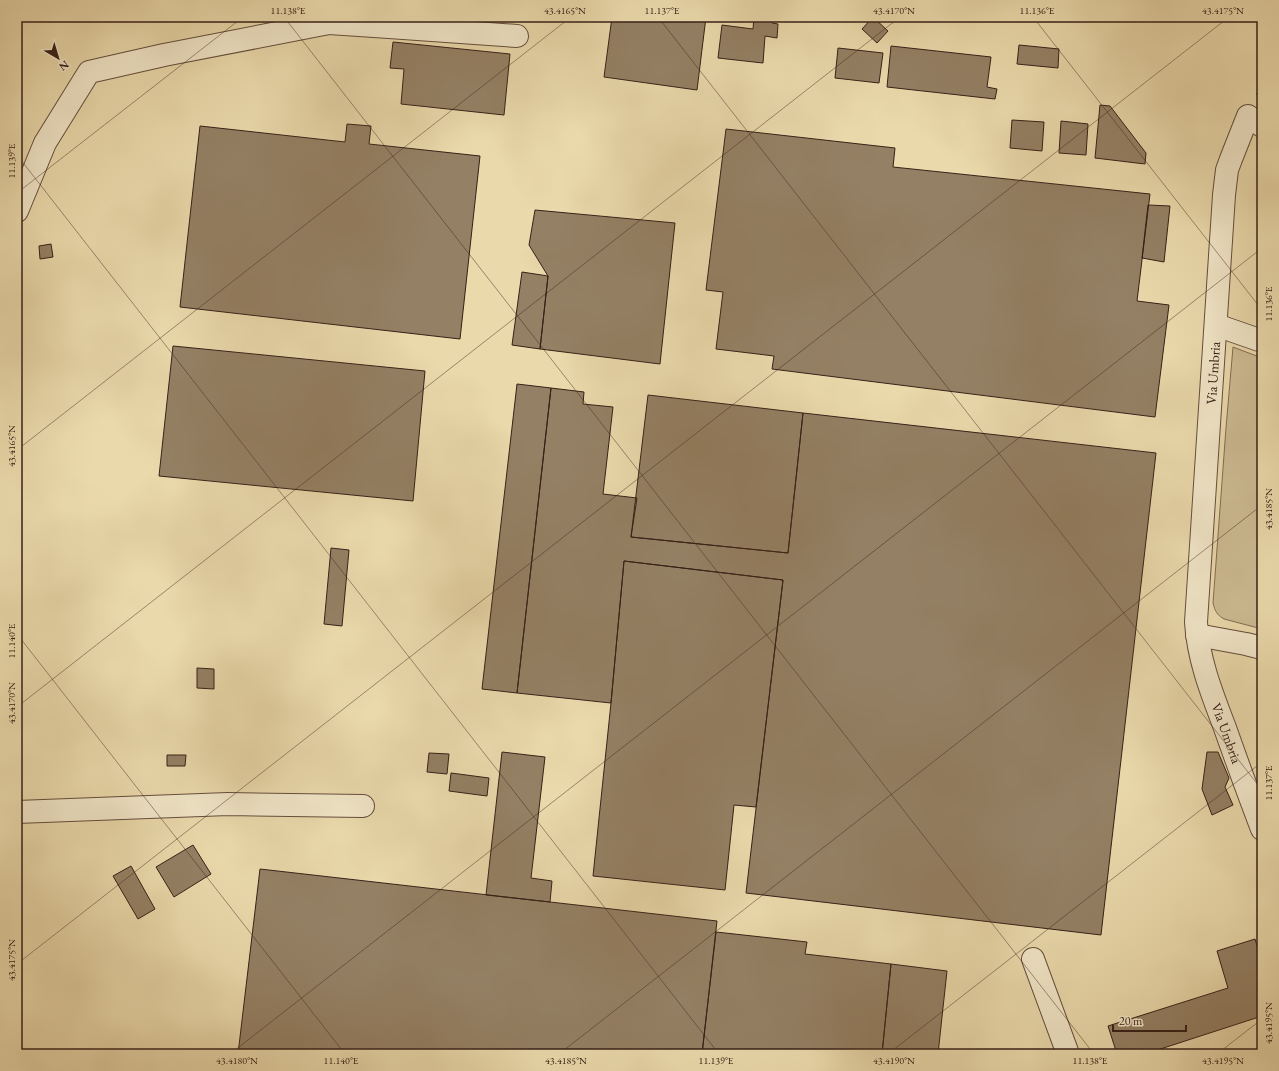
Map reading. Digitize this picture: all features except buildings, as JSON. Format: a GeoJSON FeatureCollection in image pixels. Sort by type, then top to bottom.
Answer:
{"type":"FeatureCollection","features":[{"type":"Feature","properties":{"kind":"street"},"geometry":{"type":"LineString","coordinates":[[17,211],[45,143],[89,72],[164,54],[329,23],[517,36]]}},
{"type":"Feature","properties":{"kind":"street","name":"Via Umbria"},"geometry":{"type":"LineString","coordinates":[[1255,121],[1235,147],[1226,176],[1196,608],[1197,635],[1200,654],[1207,679],[1262,829]]}},
{"type":"Feature","properties":{"kind":"street"},"geometry":{"type":"LineString","coordinates":[[1216,325],[1262,341]]}},
{"type":"Feature","properties":{"kind":"street"},"geometry":{"type":"LineString","coordinates":[[1197,635],[1239,642],[1262,648]]}},
{"type":"Feature","properties":{"kind":"street"},"geometry":{"type":"LineString","coordinates":[[17,812],[228,804],[363,806]]}},
{"type":"Feature","properties":{"kind":"street"},"geometry":{"type":"LineString","coordinates":[[1032,959],[1068,1054]]}},
{"type":"Feature","properties":{"kind":"shaded area"},"geometry":{"type":"Polygon","coordinates":[[[1233,347],[1262,358],[1262,629],[1224,619],[1217,612],[1213,603],[1233,347]]]}}]}
